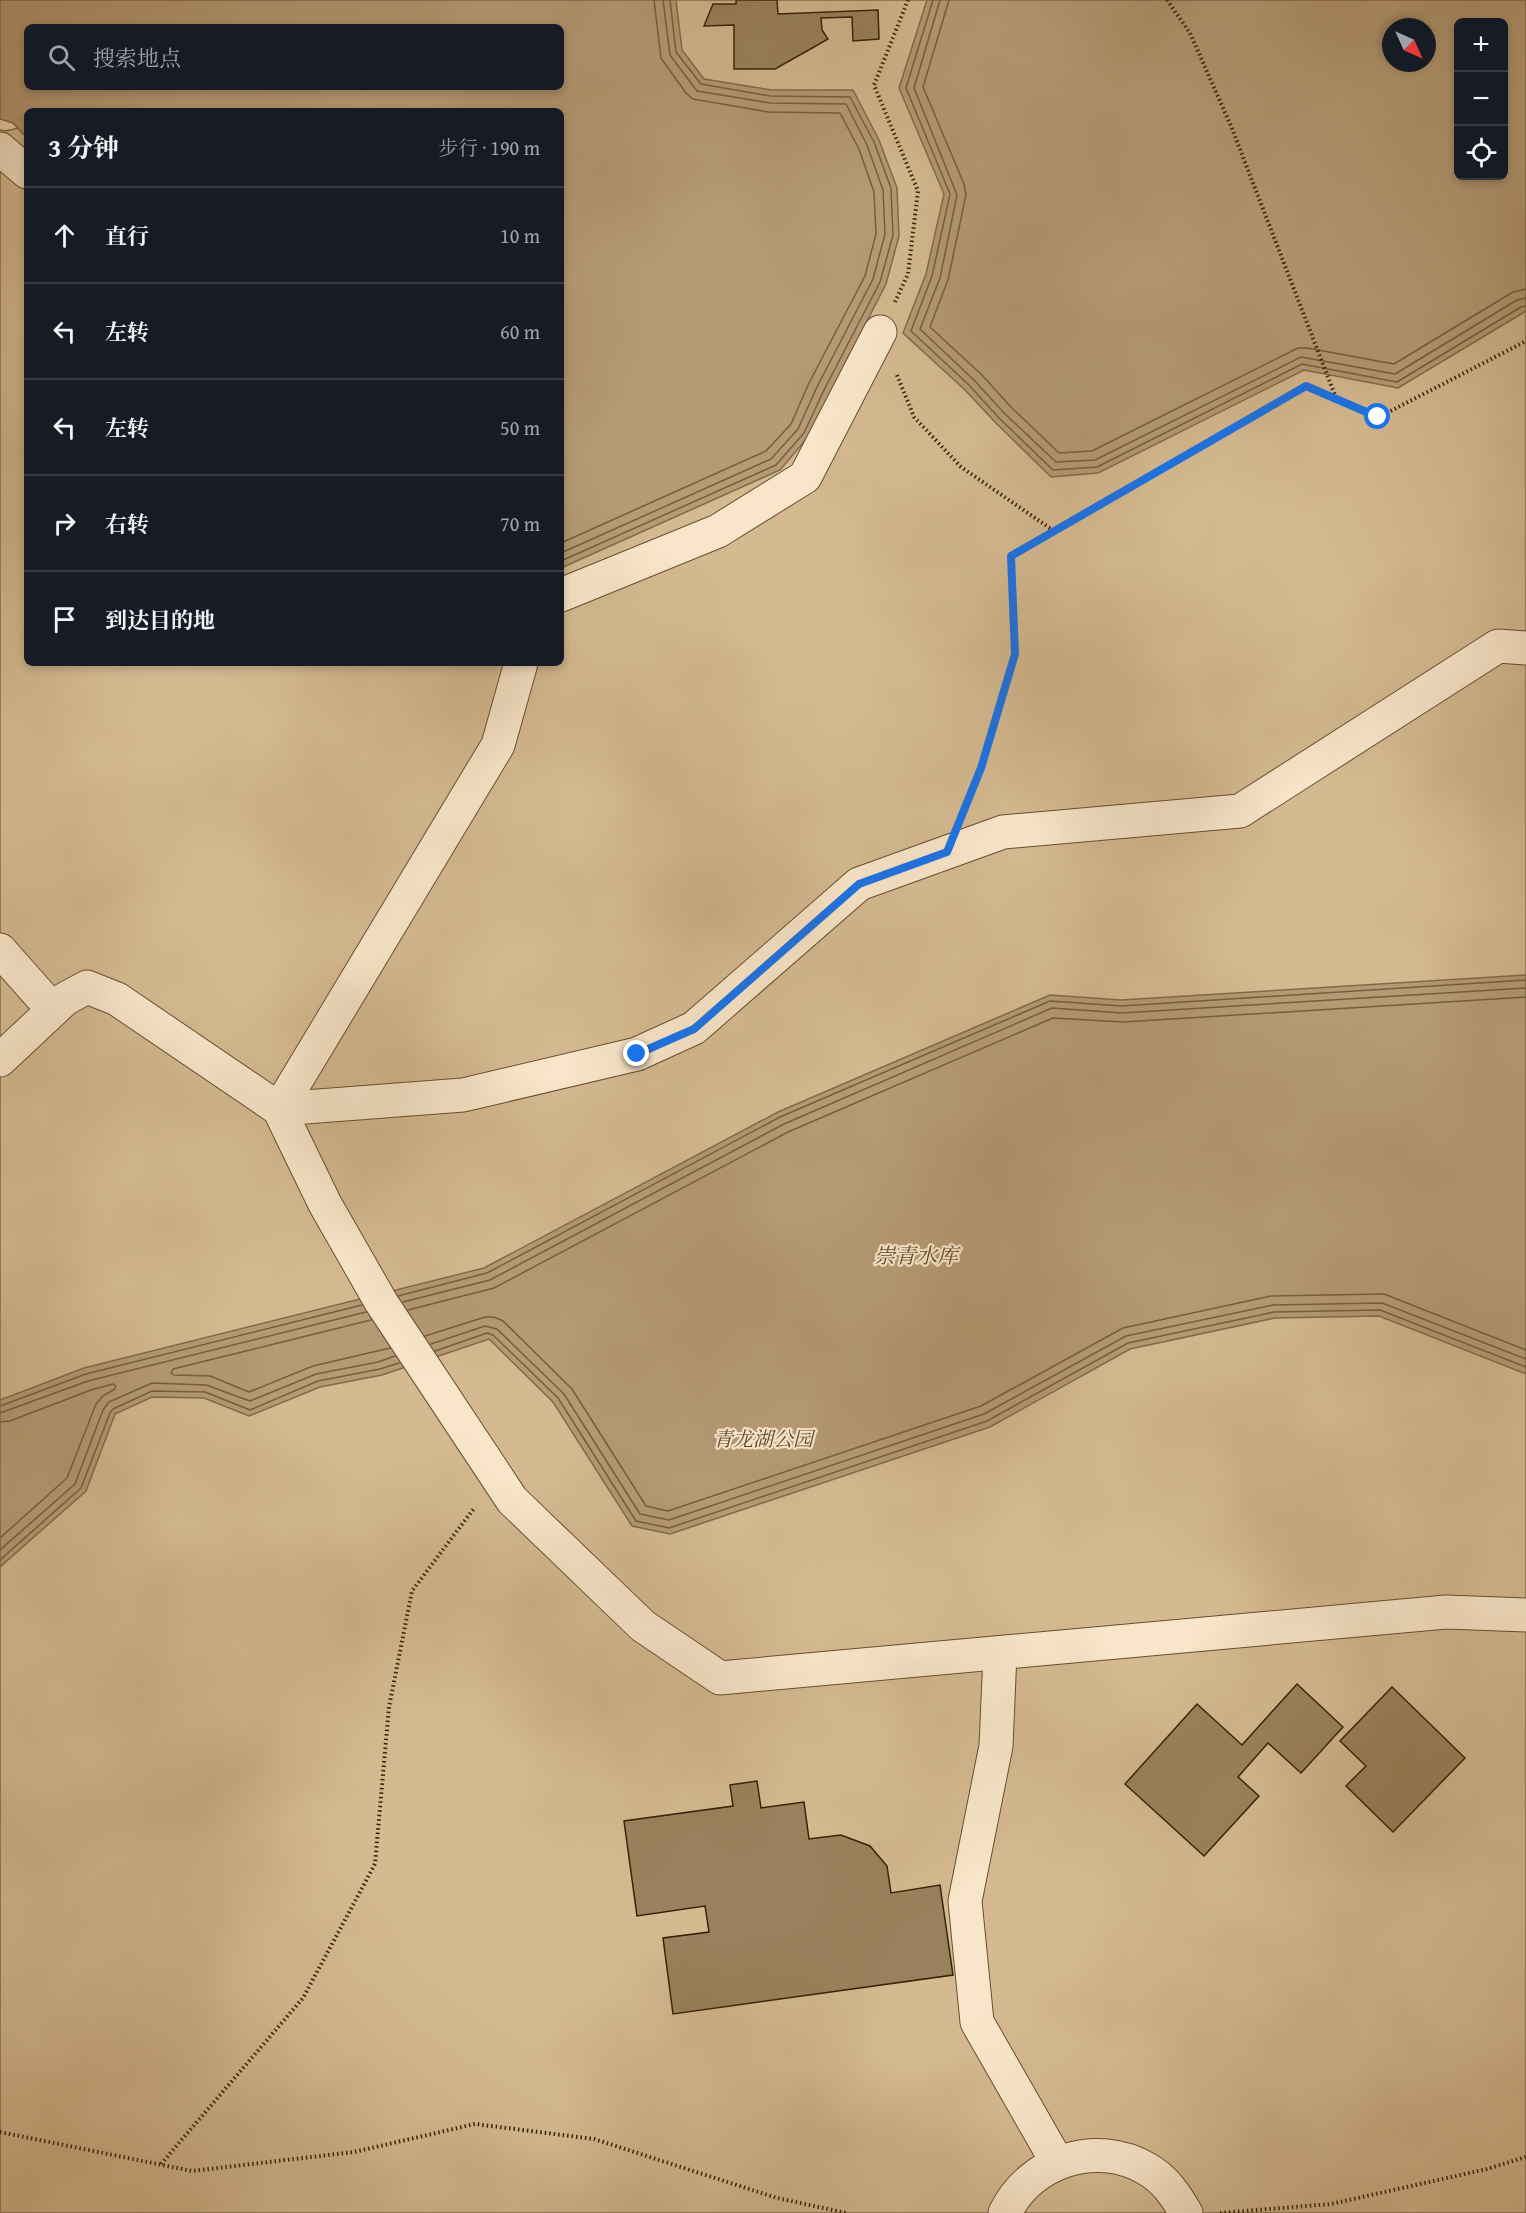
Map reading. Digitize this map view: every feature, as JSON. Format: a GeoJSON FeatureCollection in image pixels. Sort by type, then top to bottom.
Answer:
{"type":"FeatureCollection","features":[{"type":"Feature","properties":{"kind":"street"},"geometry":{"type":"LineString","coordinates":[[0,149],[24,169]]}},
{"type":"Feature","properties":{"kind":"street"},"geometry":{"type":"LineString","coordinates":[[564,594],[718,531],[805,477],[880,332]]}},
{"type":"Feature","properties":{"kind":"street"},"geometry":{"type":"LineString","coordinates":[[279,1109],[463,1095],[637,1054],[694,1029],[859,884],[1003,832],[1240,811],[1498,646],[1526,648]]}},
{"type":"Feature","properties":{"kind":"street"},"geometry":{"type":"LineString","coordinates":[[279,1109],[498,745],[520,666]]}},
{"type":"Feature","properties":{"kind":"street"},"geometry":{"type":"LineString","coordinates":[[0,950],[53,1010]]}},
{"type":"Feature","properties":{"kind":"street"},"geometry":{"type":"LineString","coordinates":[[0,1060],[65,999],[87,987],[117,999],[279,1109],[325,1204],[381,1302],[512,1500],[643,1626],[720,1678],[1446,1612],[1526,1616]]}},
{"type":"Feature","properties":{"kind":"street"},"geometry":{"type":"LineString","coordinates":[[999,1653],[996,1746],[965,1901],[977,2022],[1057,2162]]}},
{"type":"Feature","properties":{"kind":"street"},"geometry":{"type":"LineString","coordinates":[[1005,2213],[1012,2199],[1032,2178],[1057,2162],[1087,2155],[1119,2157],[1148,2169],[1172,2189],[1186,2213]]}},
{"type":"Feature","properties":{"kind":"path"},"geometry":{"type":"LineString","coordinates":[[908,0],[874,85],[918,191],[908,274],[880,332],[914,417],[961,467],[1054,531]]}},
{"type":"Feature","properties":{"kind":"path"},"geometry":{"type":"LineString","coordinates":[[1167,0],[1190,33],[1232,126],[1336,398]]}},
{"type":"Feature","properties":{"kind":"path"},"geometry":{"type":"LineString","coordinates":[[947,852],[981,768],[1015,654],[1011,556],[1306,386],[1378,417],[1526,341]]}},
{"type":"Feature","properties":{"kind":"path"},"geometry":{"type":"LineString","coordinates":[[161,2164],[303,1998],[375,1864],[389,1707],[412,1591],[497,1478]]}},
{"type":"Feature","properties":{"kind":"path"},"geometry":{"type":"LineString","coordinates":[[0,2132],[192,2171],[354,2152],[475,2124],[594,2139],[777,2198],[846,2213]]}},
{"type":"Feature","properties":{"kind":"path"},"geometry":{"type":"LineString","coordinates":[[1219,2213],[1331,2204],[1487,2169],[1526,2157]]}},
{"type":"Feature","properties":{"kind":"green space","name":"青龙湖公园"},"geometry":{"type":"Polygon","coordinates":[[[507,0],[1181,0],[1526,288],[1526,2213],[0,2213],[0,130],[6,131],[24,127],[24,666],[564,666],[564,108],[561,108],[561,90],[564,90],[564,24],[555,24],[507,0]]]}},
{"type":"Feature","properties":{"kind":"water"},"geometry":{"type":"Polygon","coordinates":[[[0,0],[676,0],[682,50],[704,79],[771,90],[853,90],[879,140],[897,188],[899,236],[886,284],[809,436],[780,470],[564,567],[564,108],[24,108],[24,135],[13,123],[0,119],[0,0]]]}},
{"type":"Feature","properties":{"kind":"water"},"geometry":{"type":"Polygon","coordinates":[[[927,0],[1526,0],[1526,311],[1398,388],[1304,370],[1098,473],[1051,477],[965,390],[903,333],[926,274],[944,194],[899,88],[927,0]]]}},
{"type":"Feature","properties":{"kind":"water","name":"崇青水库"},"geometry":{"type":"Polygon","coordinates":[[[1526,975],[1526,1374],[1379,1316],[1275,1318],[1130,1349],[990,1427],[670,1534],[632,1526],[553,1402],[489,1339],[382,1375],[320,1387],[249,1416],[204,1398],[152,1397],[115,1414],[86,1491],[0,1567],[0,1400],[84,1368],[484,1268],[778,1112],[1050,995],[1121,1000],[1526,975]]]}},
{"type":"Feature","properties":{"kind":"building"},"geometry":{"type":"Polygon","coordinates":[[[736,0],[777,0],[778,14],[878,10],[879,39],[853,41],[852,17],[821,18],[822,30],[828,39],[775,69],[734,69],[734,25],[704,26],[713,4],[736,4],[736,0]]]}},
{"type":"Feature","properties":{"kind":"building"},"geometry":{"type":"Polygon","coordinates":[[[1297,1684],[1343,1727],[1301,1773],[1268,1743],[1238,1777],[1259,1796],[1204,1856],[1125,1784],[1197,1704],[1242,1745],[1297,1684]]]}},
{"type":"Feature","properties":{"kind":"building"},"geometry":{"type":"Polygon","coordinates":[[[1392,1687],[1465,1758],[1393,1832],[1346,1786],[1366,1766],[1340,1741],[1392,1687]]]}},
{"type":"Feature","properties":{"kind":"building"},"geometry":{"type":"Polygon","coordinates":[[[757,1781],[761,1808],[804,1802],[809,1839],[841,1835],[870,1846],[887,1866],[891,1893],[940,1885],[953,1975],[673,2014],[663,1938],[709,1932],[705,1906],[637,1916],[624,1821],[733,1806],[730,1785],[757,1781]]]}},
{"type":"Feature","properties":{"kind":"route"},"geometry":{"type":"LineString","coordinates":[[637,1054],[694,1029],[859,884],[947,852],[981,768],[1015,654],[1011,556],[1306,386],[1378,417]]}}]}
